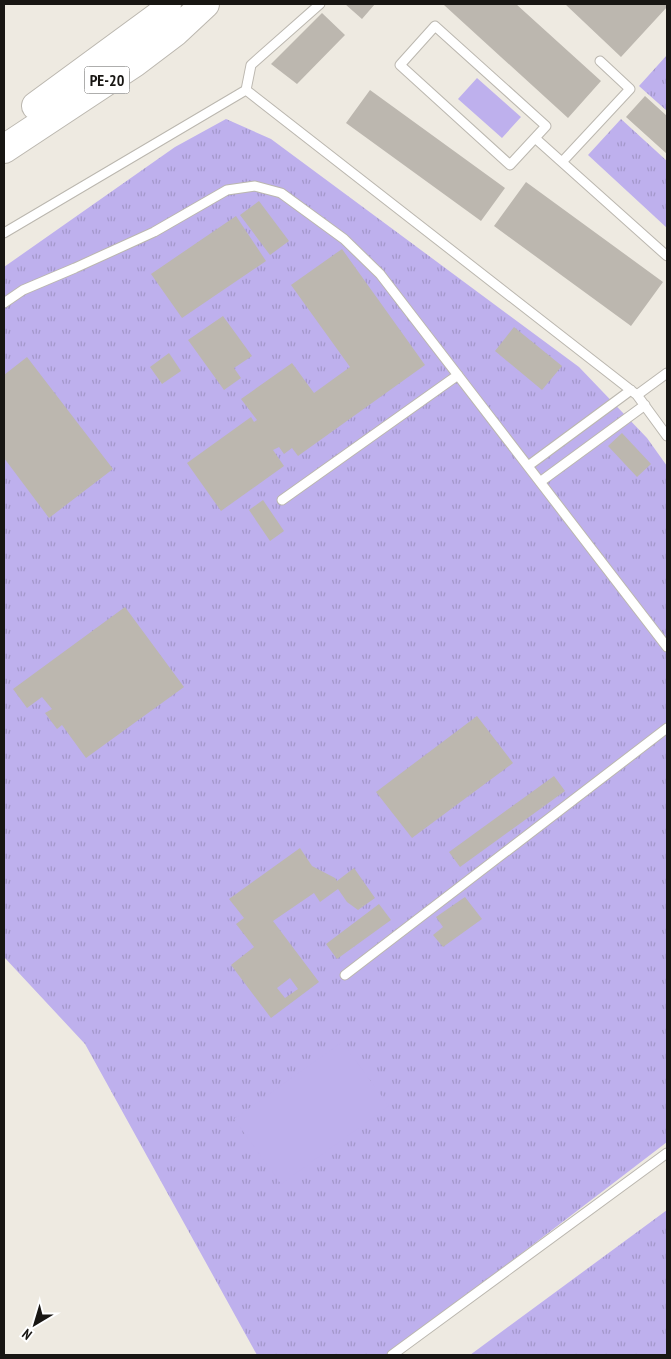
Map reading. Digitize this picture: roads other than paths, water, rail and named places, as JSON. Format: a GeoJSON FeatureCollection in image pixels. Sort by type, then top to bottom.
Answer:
{"type":"FeatureCollection","features":[{"type":"Feature","properties":{"kind":"highway"},"geometry":{"type":"LineString","coordinates":[[4,139],[21,117],[160,14],[166,4]]}},
{"type":"Feature","properties":{"kind":"highway","name":"PE-20"},"geometry":{"type":"LineString","coordinates":[[4,149],[134,63],[175,32],[205,4]]}},
{"type":"Feature","properties":{"kind":"lane"},"geometry":{"type":"LineString","coordinates":[[4,233],[246,90],[251,65],[320,4]]}},
{"type":"Feature","properties":{"kind":"lane"},"geometry":{"type":"LineString","coordinates":[[435,26],[546,126],[535,138],[510,165],[400,65],[435,26]]}},
{"type":"Feature","properties":{"kind":"lane"},"geometry":{"type":"LineString","coordinates":[[562,162],[630,89],[600,61]]}},
{"type":"Feature","properties":{"kind":"lane"},"geometry":{"type":"LineString","coordinates":[[246,90],[634,392],[667,436]]}},
{"type":"Feature","properties":{"kind":"lane"},"geometry":{"type":"LineString","coordinates":[[535,138],[667,256]]}},
{"type":"Feature","properties":{"kind":"lane"},"geometry":{"type":"LineString","coordinates":[[4,303],[23,290],[154,232],[227,190],[254,186],[280,194],[344,239],[380,274],[667,647]]}},
{"type":"Feature","properties":{"kind":"lane"},"geometry":{"type":"LineString","coordinates":[[528,466],[634,392],[667,373]]}},
{"type":"Feature","properties":{"kind":"lane"},"geometry":{"type":"LineString","coordinates":[[282,500],[458,375]]}},
{"type":"Feature","properties":{"kind":"lane"},"geometry":{"type":"LineString","coordinates":[[540,482],[645,406]]}},
{"type":"Feature","properties":{"kind":"lane"},"geometry":{"type":"LineString","coordinates":[[345,976],[667,728]]}},
{"type":"Feature","properties":{"kind":"lane"},"geometry":{"type":"LineString","coordinates":[[392,1355],[667,1153]]}}]}
